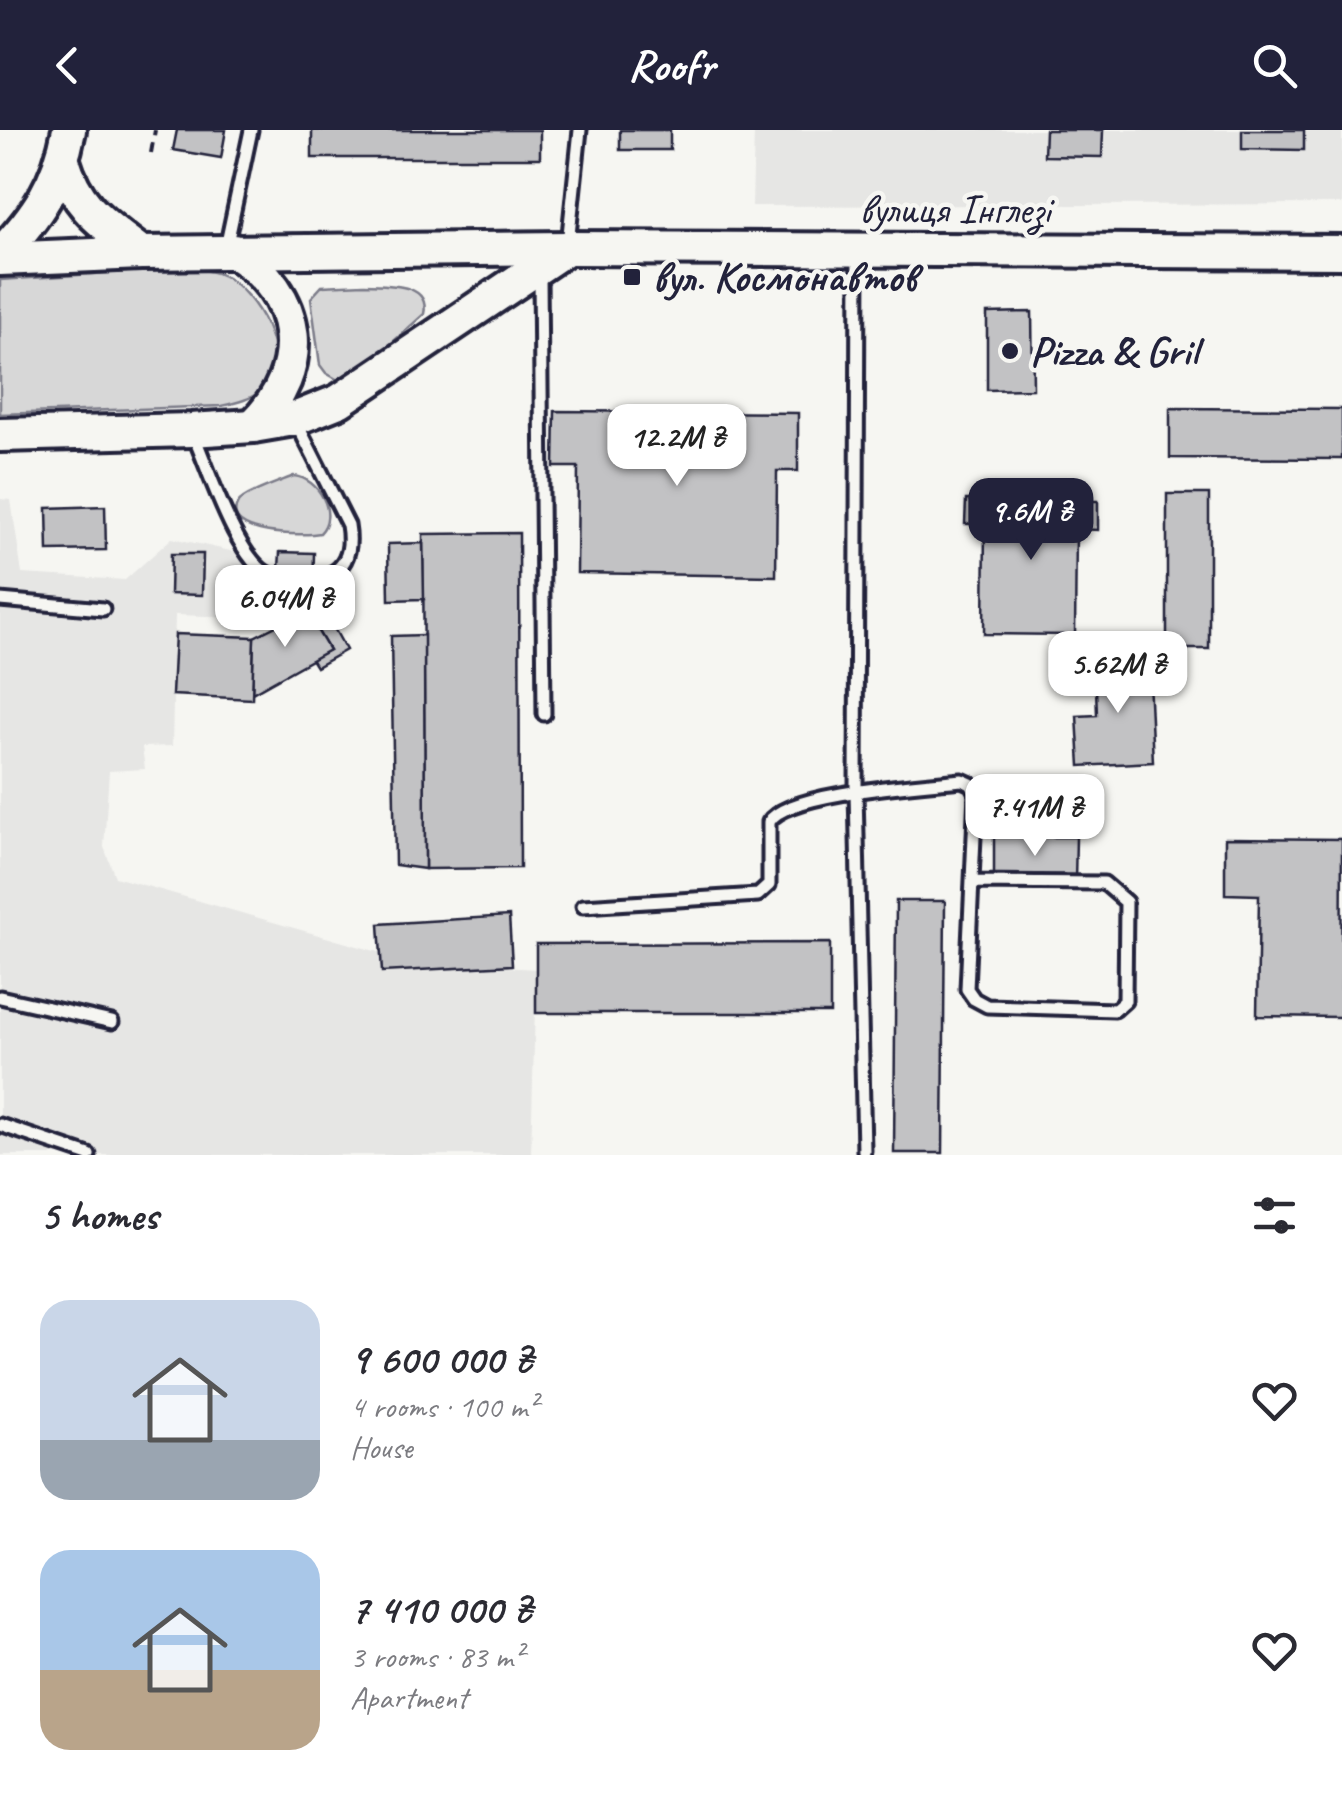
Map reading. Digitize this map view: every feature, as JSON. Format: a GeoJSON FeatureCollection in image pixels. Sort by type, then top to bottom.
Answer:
{"type":"FeatureCollection","features":[{"type":"Feature","properties":{"kind":"main road"},"geometry":{"type":"LineString","coordinates":[[66,146],[70,183],[88,211],[141,252]]}},
{"type":"Feature","properties":{"kind":"main road"},"geometry":{"type":"LineString","coordinates":[[0,257],[36,214],[66,146]]}},
{"type":"Feature","properties":{"kind":"main road","name":"вулиця Інглезі"},"geometry":{"type":"LineString","coordinates":[[0,257],[567,248],[1342,252]]}},
{"type":"Feature","properties":{"kind":"main road"},"geometry":{"type":"LineString","coordinates":[[0,435],[191,430],[294,419],[339,401],[567,248]]}},
{"type":"Feature","properties":{"kind":"main road"},"geometry":{"type":"LineString","coordinates":[[229,251],[252,263],[282,299],[292,344],[290,368],[282,390],[270,410],[253,426]]}},
{"type":"Feature","properties":{"kind":"lane"},"geometry":{"type":"LineString","coordinates":[[229,251],[251,130]]}},
{"type":"Feature","properties":{"kind":"lane"},"geometry":{"type":"LineString","coordinates":[[567,248],[580,130]]}},
{"type":"Feature","properties":{"kind":"lane"},"geometry":{"type":"LineString","coordinates":[[858,252],[856,792],[864,1151]]}},
{"type":"Feature","properties":{"kind":"lane"},"geometry":{"type":"LineString","coordinates":[[540,267],[544,714]]}},
{"type":"Feature","properties":{"kind":"lane"},"geometry":{"type":"LineString","coordinates":[[191,430],[254,563],[272,576],[317,577],[332,573],[351,544],[348,525],[294,419]]}},
{"type":"Feature","properties":{"kind":"lane"},"geometry":{"type":"LineString","coordinates":[[0,600],[103,609]]}},
{"type":"Feature","properties":{"kind":"lane"},"geometry":{"type":"LineString","coordinates":[[583,906],[758,895],[769,885],[769,822],[785,807],[856,792],[962,780],[971,784],[976,793],[967,989],[974,999],[987,1006],[1114,1010],[1125,1001],[1126,902],[1117,891],[1104,883],[972,882]]}},
{"type":"Feature","properties":{"kind":"lane"},"geometry":{"type":"LineString","coordinates":[[0,997],[112,1022]]}},
{"type":"Feature","properties":{"kind":"lane"},"geometry":{"type":"LineString","coordinates":[[0,1125],[89,1155]]}},
{"type":"Feature","properties":{"kind":"path"},"geometry":{"type":"LineString","coordinates":[[151,153],[155,130]]}},
{"type":"Feature","properties":{"kind":"shaded area"},"geometry":{"type":"Polygon","coordinates":[[[754,130],[1342,130],[1342,204],[752,206],[754,130]]]}},
{"type":"Feature","properties":{"kind":"shaded area"},"geometry":{"type":"Polygon","coordinates":[[[186,268],[224,276],[258,310],[273,343],[275,360],[272,375],[260,392],[221,406],[0,414],[0,280],[186,268]]]}},
{"type":"Feature","properties":{"kind":"shaded area"},"geometry":{"type":"Polygon","coordinates":[[[394,285],[414,291],[421,296],[424,314],[355,376],[338,380],[320,365],[311,298],[322,286],[394,285]]]}},
{"type":"Feature","properties":{"kind":"shaded area"},"geometry":{"type":"Polygon","coordinates":[[[294,476],[311,483],[323,498],[327,516],[320,533],[267,532],[241,522],[235,514],[241,499],[294,476]]]}},
{"type":"Feature","properties":{"kind":"shaded area"},"geometry":{"type":"Polygon","coordinates":[[[0,499],[11,500],[22,574],[125,580],[172,538],[244,554],[241,617],[175,615],[172,746],[142,747],[145,769],[109,771],[104,847],[115,877],[410,961],[536,969],[531,1155],[0,1155],[0,499]]]}},
{"type":"Feature","properties":{"kind":"building"},"geometry":{"type":"Polygon","coordinates":[[[177,130],[226,130],[221,158],[173,150],[177,130]]]}},
{"type":"Feature","properties":{"kind":"building"},"geometry":{"type":"Polygon","coordinates":[[[312,130],[540,130],[540,158],[312,158],[312,130]]]}},
{"type":"Feature","properties":{"kind":"building"},"geometry":{"type":"Polygon","coordinates":[[[620,130],[670,130],[670,150],[620,150],[620,130]]]}},
{"type":"Feature","properties":{"kind":"building"},"geometry":{"type":"Polygon","coordinates":[[[1045,130],[1103,130],[1102,157],[1044,156],[1045,130]]]}},
{"type":"Feature","properties":{"kind":"building"},"geometry":{"type":"Polygon","coordinates":[[[1242,130],[1304,130],[1304,150],[1242,149],[1242,130]]]}},
{"type":"Feature","properties":{"kind":"building","name":"Pizza & Gril"},"geometry":{"type":"Polygon","coordinates":[[[1032,312],[1033,389],[987,390],[987,313],[1032,312]]]}},
{"type":"Feature","properties":{"kind":"building"},"geometry":{"type":"Polygon","coordinates":[[[1170,408],[1342,409],[1342,459],[1170,458],[1170,408]]]}},
{"type":"Feature","properties":{"kind":"building"},"geometry":{"type":"Polygon","coordinates":[[[555,411],[798,413],[798,471],[777,471],[776,576],[577,573],[578,467],[554,467],[555,411]]]}},
{"type":"Feature","properties":{"kind":"building"},"geometry":{"type":"Polygon","coordinates":[[[1167,494],[1209,494],[1209,649],[1167,649],[1167,494]]]}},
{"type":"Feature","properties":{"kind":"building"},"geometry":{"type":"Polygon","coordinates":[[[966,500],[1098,501],[1098,530],[1076,529],[1075,635],[984,634],[985,524],[965,524],[966,500]]]}},
{"type":"Feature","properties":{"kind":"building"},"geometry":{"type":"Polygon","coordinates":[[[105,506],[106,550],[48,551],[47,508],[105,506]]]}},
{"type":"Feature","properties":{"kind":"building"},"geometry":{"type":"Polygon","coordinates":[[[519,533],[520,868],[425,869],[423,534],[519,533]]]}},
{"type":"Feature","properties":{"kind":"building"},"geometry":{"type":"Polygon","coordinates":[[[423,543],[424,599],[389,600],[388,544],[423,543]]]}},
{"type":"Feature","properties":{"kind":"building"},"geometry":{"type":"Polygon","coordinates":[[[280,552],[314,553],[313,590],[346,650],[316,667],[311,659],[329,650],[306,611],[287,620],[277,602],[280,552]]]}},
{"type":"Feature","properties":{"kind":"building"},"geometry":{"type":"Polygon","coordinates":[[[171,554],[203,554],[202,595],[170,594],[171,554]]]}},
{"type":"Feature","properties":{"kind":"building"},"geometry":{"type":"Polygon","coordinates":[[[306,611],[329,650],[252,693],[254,637],[306,611]]]}},
{"type":"Feature","properties":{"kind":"building"},"geometry":{"type":"Polygon","coordinates":[[[175,634],[254,637],[252,699],[172,695],[175,634]]]}},
{"type":"Feature","properties":{"kind":"building"},"geometry":{"type":"Polygon","coordinates":[[[424,635],[425,869],[395,865],[391,636],[424,635]]]}},
{"type":"Feature","properties":{"kind":"building"},"geometry":{"type":"Polygon","coordinates":[[[1148,659],[1153,762],[1080,766],[1077,716],[1097,715],[1095,662],[1148,659]]]}},
{"type":"Feature","properties":{"kind":"building"},"geometry":{"type":"Polygon","coordinates":[[[994,837],[1076,837],[1075,881],[994,881],[994,837]]]}},
{"type":"Feature","properties":{"kind":"building"},"geometry":{"type":"Polygon","coordinates":[[[1225,838],[1342,839],[1341,1017],[1257,1016],[1259,895],[1225,894],[1225,838]]]}},
{"type":"Feature","properties":{"kind":"building"},"geometry":{"type":"Polygon","coordinates":[[[896,901],[945,901],[943,1153],[894,1153],[896,901]]]}},
{"type":"Feature","properties":{"kind":"building"},"geometry":{"type":"Polygon","coordinates":[[[509,916],[512,965],[382,972],[379,924],[509,916]]]}},
{"type":"Feature","properties":{"kind":"building"},"geometry":{"type":"Polygon","coordinates":[[[830,943],[830,1013],[536,1013],[536,944],[830,943]]]}},
{"type":"Feature","properties":{"kind":"place","name":"вул. Космонавтов"},"geometry":{"type":"Point","coordinates":[632,277]}},
{"type":"Feature","properties":{"kind":"place","name":"Pizza & Gril"},"geometry":{"type":"Point","coordinates":[1010,351]}}]}
